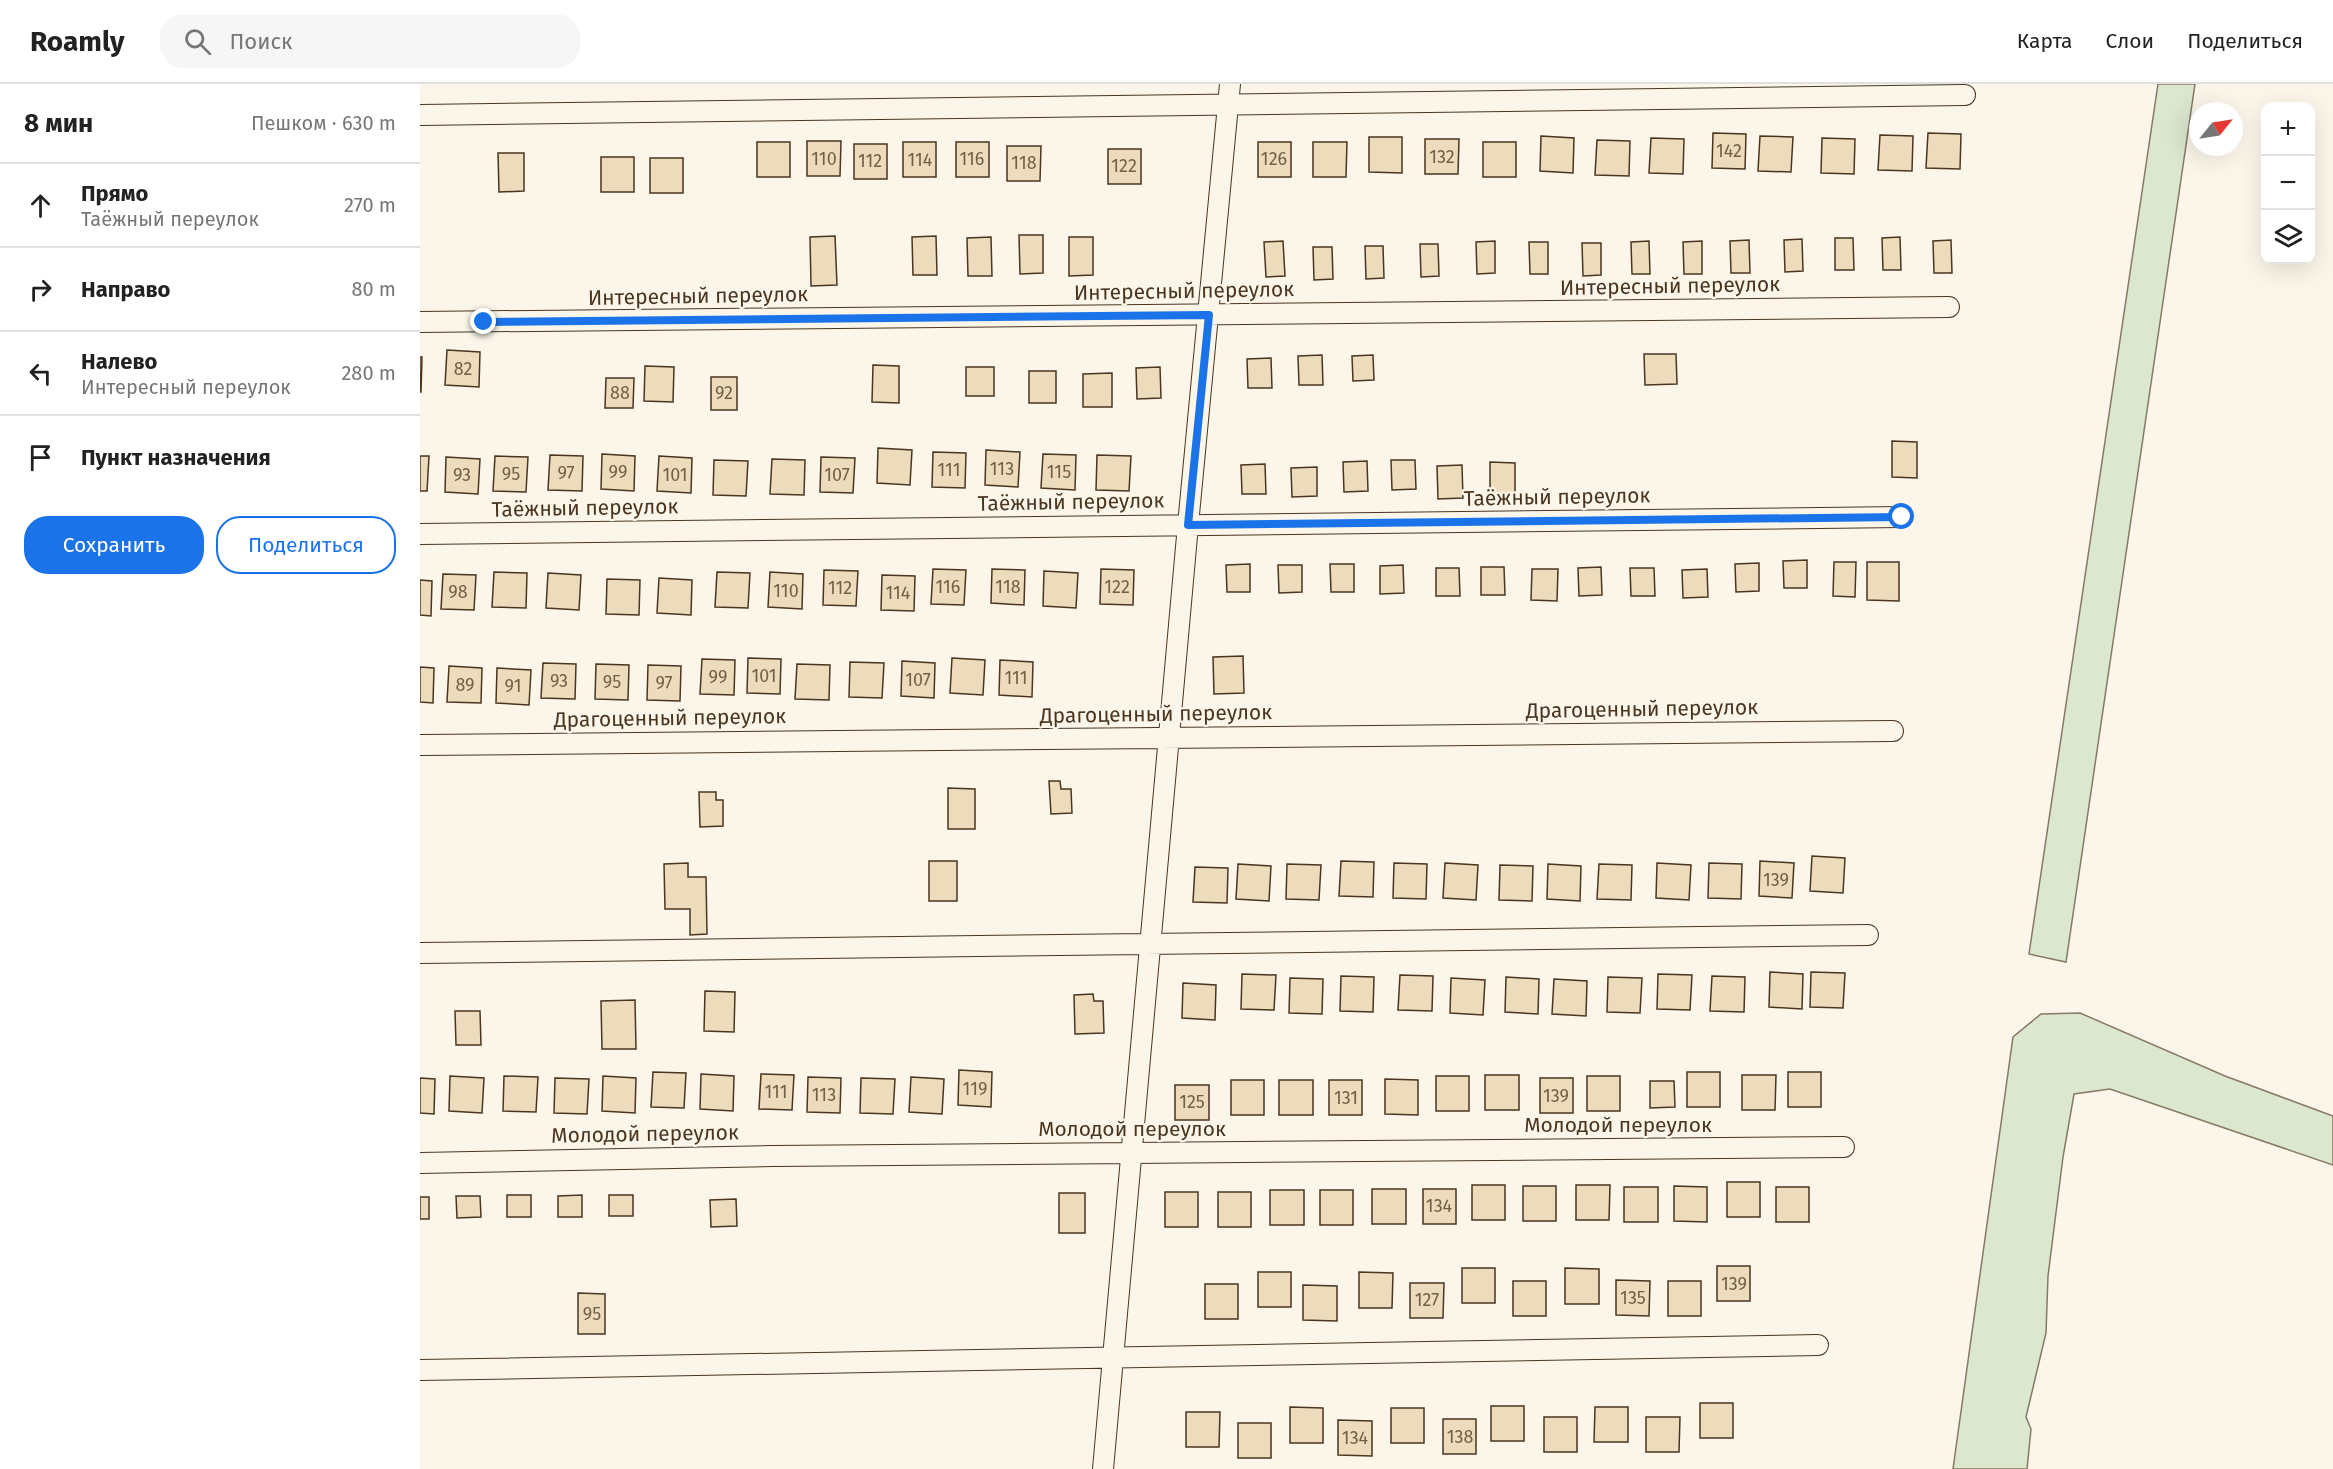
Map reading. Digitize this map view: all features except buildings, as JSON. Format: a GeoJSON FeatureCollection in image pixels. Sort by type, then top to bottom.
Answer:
{"type":"FeatureCollection","features":[{"type":"Feature","properties":{"kind":"street"},"geometry":{"type":"LineString","coordinates":[[1103,1469],[1230,84]]}},
{"type":"Feature","properties":{"kind":"street"},"geometry":{"type":"LineString","coordinates":[[420,115],[1965,95]]}},
{"type":"Feature","properties":{"kind":"street","name":"Интересный переулок"},"geometry":{"type":"LineString","coordinates":[[420,322],[1949,307]]}},
{"type":"Feature","properties":{"kind":"street","name":"Таёжный переулок"},"geometry":{"type":"LineString","coordinates":[[420,534],[1902,517]]}},
{"type":"Feature","properties":{"kind":"street","name":"Драгоценный переулок"},"geometry":{"type":"LineString","coordinates":[[420,745],[1893,731]]}},
{"type":"Feature","properties":{"kind":"street"},"geometry":{"type":"LineString","coordinates":[[420,952],[1868,936]]}},
{"type":"Feature","properties":{"kind":"street","name":"Молодой переулок"},"geometry":{"type":"LineString","coordinates":[[420,1163],[772,1156],[1844,1147]]}},
{"type":"Feature","properties":{"kind":"street"},"geometry":{"type":"LineString","coordinates":[[420,1370],[1818,1345]]}},
{"type":"Feature","properties":{"kind":"green space"},"geometry":{"type":"Polygon","coordinates":[[[2158,84],[2195,84],[2192,102],[2189,102],[2189,125],[2066,962],[2029,954],[2158,84]]]}},
{"type":"Feature","properties":{"kind":"green space"},"geometry":{"type":"Polygon","coordinates":[[[2080,1013],[2225,1076],[2333,1116],[2333,1165],[2110,1089],[2074,1094],[2063,1157],[2048,1276],[2046,1333],[2026,1417],[2031,1429],[2027,1469],[1953,1469],[2013,1037],[2041,1014],[2080,1013]]]}},
{"type":"Feature","properties":{"kind":"route"},"geometry":{"type":"LineString","coordinates":[[484,322],[1209,315],[1188,525],[1902,517]]}}]}
